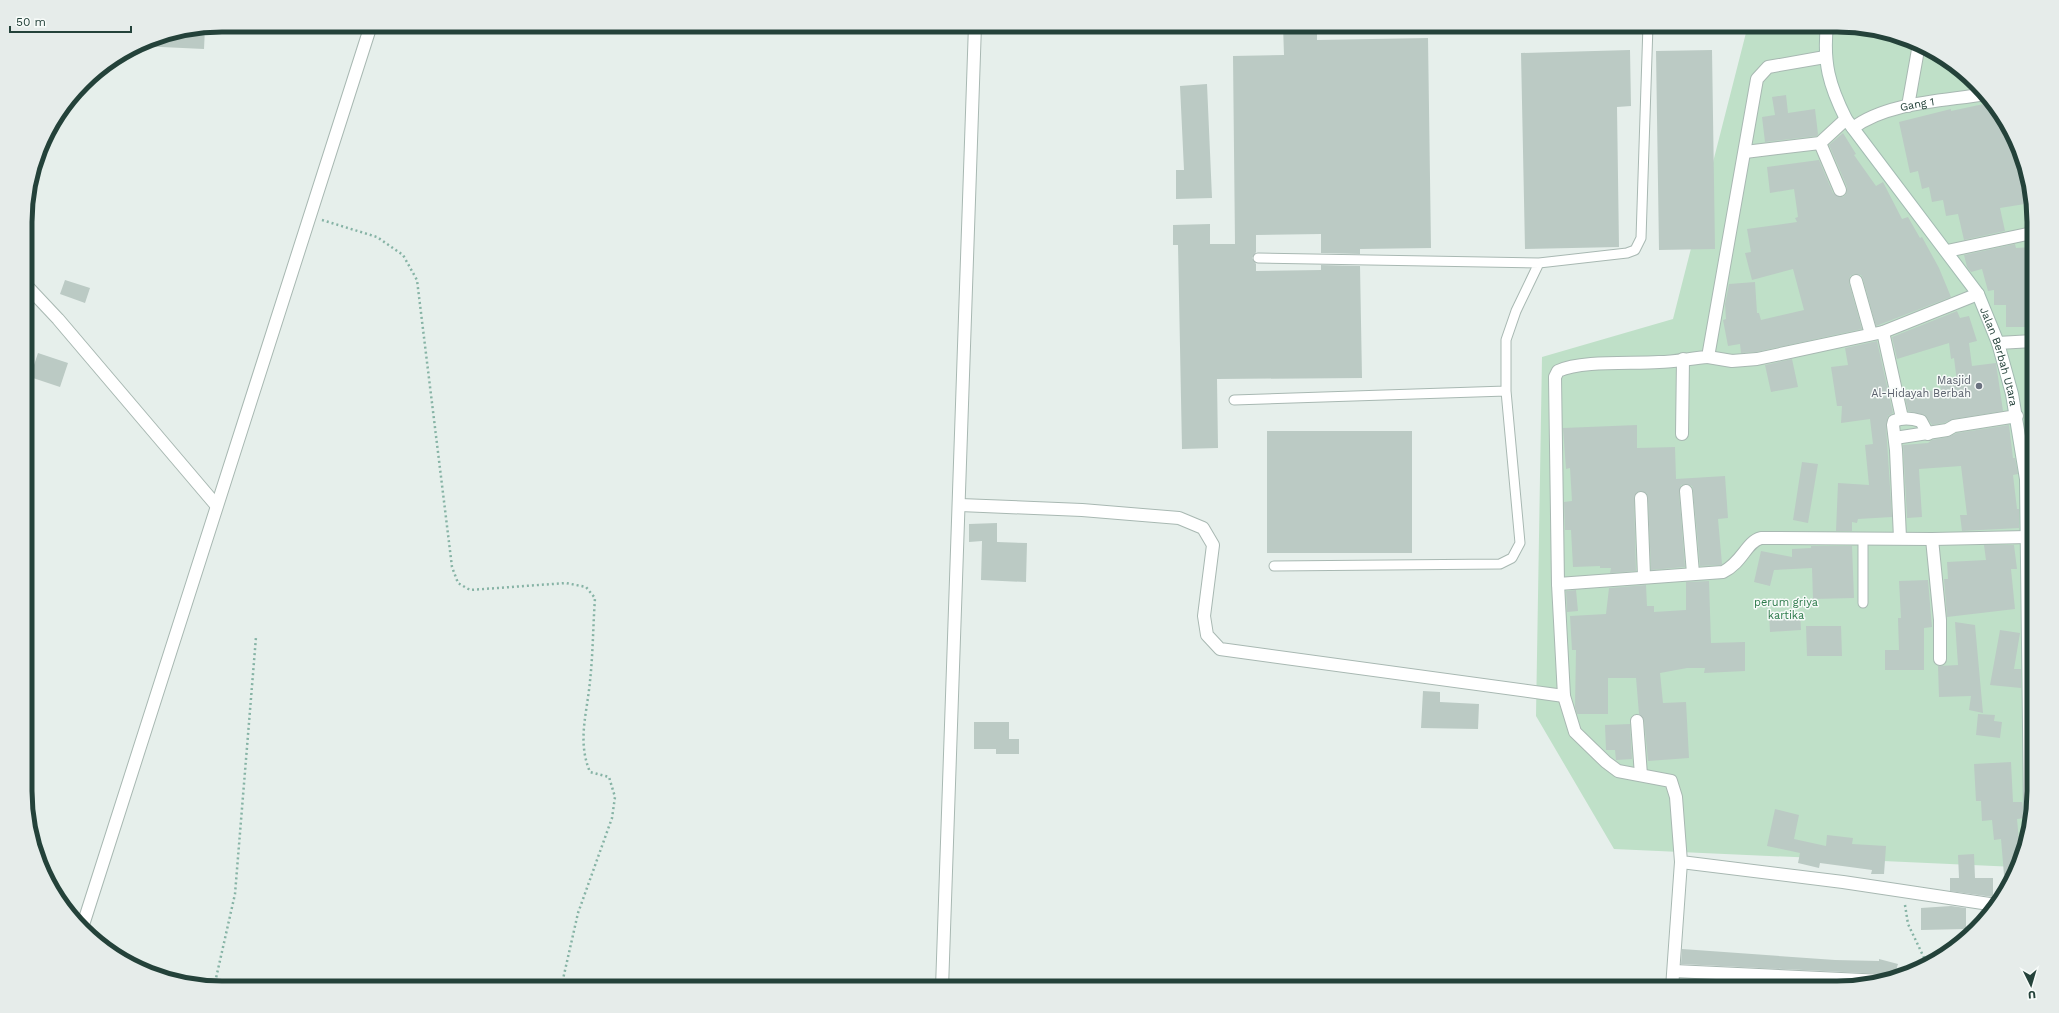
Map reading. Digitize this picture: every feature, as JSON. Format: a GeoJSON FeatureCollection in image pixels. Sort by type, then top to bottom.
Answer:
{"type":"FeatureCollection","features":[{"type":"Feature","properties":{"kind":"street"},"geometry":{"type":"LineString","coordinates":[[84,921],[216,505],[369,32]]}},
{"type":"Feature","properties":{"kind":"street"},"geometry":{"type":"LineString","coordinates":[[942,981],[960,505],[975,32]]}},
{"type":"Feature","properties":{"kind":"street","name":"Jalan Berbah Utara"},"geometry":{"type":"LineString","coordinates":[[1827,32],[1826,57],[1833,93],[1850,123],[1978,294],[1998,343],[2017,416],[2027,464]]}},
{"type":"Feature","properties":{"kind":"street"},"geometry":{"type":"LineString","coordinates":[[1908,106],[1918,50]]}},
{"type":"Feature","properties":{"kind":"street"},"geometry":{"type":"LineString","coordinates":[[1708,357],[1757,79],[1768,67],[1826,57]]}},
{"type":"Feature","properties":{"kind":"street","name":"Gang 1"},"geometry":{"type":"LineString","coordinates":[[1820,143],[1850,123],[1878,114],[1908,106],[1978,95]]}},
{"type":"Feature","properties":{"kind":"street"},"geometry":{"type":"LineString","coordinates":[[1745,152],[1820,143],[1840,190]]}},
{"type":"Feature","properties":{"kind":"street"},"geometry":{"type":"LineString","coordinates":[[1947,251],[2027,234]]}},
{"type":"Feature","properties":{"kind":"street"},"geometry":{"type":"LineString","coordinates":[[1856,281],[1871,334]]}},
{"type":"Feature","properties":{"kind":"street"},"geometry":{"type":"LineString","coordinates":[[32,291],[58,319],[216,505]]}},
{"type":"Feature","properties":{"kind":"street"},"geometry":{"type":"LineString","coordinates":[[1673,981],[1681,862],[1676,797],[1673,784],[1666,778],[1618,771],[1606,762],[1575,732],[1564,696],[1558,584],[1554,384],[1558,371],[1564,368],[1592,365],[1661,362],[1708,357],[1732,360],[1757,359],[1883,332],[1978,294]]}},
{"type":"Feature","properties":{"kind":"street"},"geometry":{"type":"LineString","coordinates":[[1883,332],[1902,418]]}},
{"type":"Feature","properties":{"kind":"street"},"geometry":{"type":"LineString","coordinates":[[1998,343],[2027,341]]}},
{"type":"Feature","properties":{"kind":"street"},"geometry":{"type":"LineString","coordinates":[[1682,434],[1683,359]]}},
{"type":"Feature","properties":{"kind":"street"},"geometry":{"type":"LineString","coordinates":[[1895,438],[1928,434],[1947,430],[1954,426],[2017,416]]}},
{"type":"Feature","properties":{"kind":"street"},"geometry":{"type":"LineString","coordinates":[[1900,538],[1893,425],[1894,421],[1902,418],[1921,421],[1928,434]]}},
{"type":"Feature","properties":{"kind":"street"},"geometry":{"type":"LineString","coordinates":[[1686,491],[1693,573]]}},
{"type":"Feature","properties":{"kind":"street"},"geometry":{"type":"LineString","coordinates":[[1641,498],[1644,576]]}},
{"type":"Feature","properties":{"kind":"street"},"geometry":{"type":"LineString","coordinates":[[960,505],[1082,510],[1179,518],[1203,528],[1213,544],[1204,616],[1207,636],[1220,649],[1564,696]]}},
{"type":"Feature","properties":{"kind":"street"},"geometry":{"type":"LineString","coordinates":[[1558,584],[1644,576],[1723,572],[1733,567],[1744,555],[1750,544],[1761,538],[1932,539],[2027,537]]}},
{"type":"Feature","properties":{"kind":"street"},"geometry":{"type":"LineString","coordinates":[[1932,539],[1940,620],[1940,660]]}},
{"type":"Feature","properties":{"kind":"street"},"geometry":{"type":"LineString","coordinates":[[1637,721],[1641,775]]}},
{"type":"Feature","properties":{"kind":"street"},"geometry":{"type":"LineString","coordinates":[[1681,862],[1990,904]]}},
{"type":"Feature","properties":{"kind":"street"},"geometry":{"type":"LineString","coordinates":[[1674,971],[1857,980]]}},
{"type":"Feature","properties":{"kind":"lane"},"geometry":{"type":"LineString","coordinates":[[1258,258],[1539,263],[1627,253],[1635,250],[1640,244],[1648,32]]}},
{"type":"Feature","properties":{"kind":"lane"},"geometry":{"type":"LineString","coordinates":[[1274,566],[1500,564],[1512,558],[1520,543],[1506,391],[1506,340],[1516,311],[1539,263]]}},
{"type":"Feature","properties":{"kind":"lane"},"geometry":{"type":"LineString","coordinates":[[1234,400],[1506,391]]}},
{"type":"Feature","properties":{"kind":"lane"},"geometry":{"type":"LineString","coordinates":[[1863,538],[1863,603]]}},
{"type":"Feature","properties":{"kind":"path"},"geometry":{"type":"LineString","coordinates":[[309,216],[377,237],[403,255],[417,280],[452,567],[458,583],[470,590],[566,583],[586,587],[595,598],[590,681],[583,737],[584,757],[590,772],[610,777],[615,797],[612,818],[578,913],[563,981]]}},
{"type":"Feature","properties":{"kind":"path"},"geometry":{"type":"LineString","coordinates":[[215,981],[234,894],[256,637]]}},
{"type":"Feature","properties":{"kind":"path"},"geometry":{"type":"LineString","coordinates":[[1902,891],[1908,924],[1925,959]]}},
{"type":"Feature","properties":{"kind":"green space","name":"perum griya kartika"},"geometry":{"type":"Polygon","coordinates":[[[1746,32],[1850,32],[1886,38],[1910,46],[1932,57],[1953,71],[1988,106],[2002,127],[2013,149],[2021,173],[2027,209],[2027,804],[2021,840],[2011,867],[1614,849],[1536,716],[1542,357],[1673,319],[1746,32]]]}},
{"type":"Feature","properties":{"kind":"building"},"geometry":{"type":"Polygon","coordinates":[[[1283,32],[1317,32],[1317,40],[1428,38],[1431,248],[1360,249],[1360,254],[1321,253],[1321,234],[1256,235],[1256,252],[1252,258],[1256,264],[1256,271],[1321,270],[1321,265],[1360,266],[1362,378],[1217,379],[1218,448],[1182,449],[1178,245],[1173,245],[1173,225],[1210,224],[1210,244],[1235,244],[1233,56],[1284,55],[1283,32]]]}},
{"type":"Feature","properties":{"kind":"building"},"geometry":{"type":"Polygon","coordinates":[[[205,33],[204,49],[148,46],[173,38],[205,33]]]}},
{"type":"Feature","properties":{"kind":"building"},"geometry":{"type":"Polygon","coordinates":[[[1630,50],[1631,106],[1617,107],[1619,247],[1525,249],[1521,53],[1630,50]]]}},
{"type":"Feature","properties":{"kind":"building"},"geometry":{"type":"Polygon","coordinates":[[[1712,50],[1715,249],[1659,250],[1656,51],[1712,50]]]}},
{"type":"Feature","properties":{"kind":"building"},"geometry":{"type":"Polygon","coordinates":[[[1207,84],[1212,198],[1176,199],[1176,170],[1184,170],[1180,86],[1207,84]]]}},
{"type":"Feature","properties":{"kind":"building"},"geometry":{"type":"Polygon","coordinates":[[[1786,95],[1788,113],[1815,109],[1818,134],[1817,136],[1765,142],[1762,117],[1775,115],[1772,97],[1786,95]]]}},
{"type":"Feature","properties":{"kind":"building"},"geometry":{"type":"Polygon","coordinates":[[[1986,104],[2002,127],[2013,149],[2021,173],[2026,204],[2000,208],[2005,231],[1964,240],[1958,214],[1946,216],[1943,200],[1932,202],[1929,187],[1922,189],[1918,171],[1910,173],[1899,122],[1951,109],[1951,111],[1986,104]]]}},
{"type":"Feature","properties":{"kind":"building"},"geometry":{"type":"Polygon","coordinates":[[[1843,133],[1856,154],[1854,155],[1876,186],[1883,182],[1902,219],[1908,217],[1920,238],[1922,237],[1939,268],[1951,297],[1876,326],[1863,279],[1861,275],[1854,274],[1850,276],[1849,283],[1862,329],[1756,352],[1741,353],[1740,344],[1728,346],[1723,320],[1726,319],[1725,304],[1729,284],[1755,282],[1757,313],[1759,313],[1761,320],[1804,310],[1793,269],[1752,280],[1745,253],[1751,252],[1747,229],[1797,222],[1795,218],[1798,217],[1794,189],[1770,193],[1767,167],[1819,160],[1833,193],[1839,197],[1843,197],[1846,194],[1847,187],[1829,145],[1843,133]]]}},
{"type":"Feature","properties":{"kind":"building"},"geometry":{"type":"Polygon","coordinates":[[[2015,244],[2016,248],[2027,247],[2027,327],[2006,327],[2006,305],[1994,305],[1994,290],[1988,291],[1982,269],[1971,272],[1967,267],[1964,255],[2015,244]]]}},
{"type":"Feature","properties":{"kind":"building"},"geometry":{"type":"Polygon","coordinates":[[[65,280],[90,288],[85,303],[60,294],[65,280]]]}},
{"type":"Feature","properties":{"kind":"building"},"geometry":{"type":"Polygon","coordinates":[[[1957,311],[1960,318],[1969,316],[1977,341],[1969,343],[1972,366],[1996,363],[2003,411],[1953,419],[1944,423],[1932,425],[1925,415],[1908,411],[1904,393],[1941,390],[1940,385],[1957,382],[1954,358],[1951,359],[1949,343],[1897,359],[1892,337],[1957,311]]]}},
{"type":"Feature","properties":{"kind":"building"},"geometry":{"type":"Polygon","coordinates":[[[1877,341],[1893,413],[1888,416],[1886,426],[1892,517],[1858,519],[1857,523],[1852,522],[1852,531],[1836,531],[1838,483],[1869,485],[1865,445],[1873,444],[1870,419],[1841,423],[1842,406],[1837,406],[1831,367],[1848,365],[1845,348],[1877,341]]]}},
{"type":"Feature","properties":{"kind":"building"},"geometry":{"type":"Polygon","coordinates":[[[38,353],[68,363],[60,387],[32,378],[32,371],[38,353]]]}},
{"type":"Feature","properties":{"kind":"building"},"geometry":{"type":"Polygon","coordinates":[[[1792,359],[1798,387],[1771,392],[1765,365],[1792,359]]]}},
{"type":"Feature","properties":{"kind":"building"},"geometry":{"type":"Polygon","coordinates":[[[1637,425],[1637,448],[1675,447],[1676,479],[1725,476],[1728,518],[1718,519],[1721,565],[1700,566],[1693,490],[1692,486],[1686,484],[1681,485],[1679,492],[1685,567],[1651,570],[1648,498],[1647,494],[1641,491],[1637,492],[1634,498],[1636,571],[1610,573],[1611,568],[1600,568],[1600,566],[1573,567],[1571,530],[1565,530],[1564,502],[1572,501],[1570,468],[1566,469],[1563,428],[1637,425]]]}},
{"type":"Feature","properties":{"kind":"building"},"geometry":{"type":"Polygon","coordinates":[[[2009,425],[2013,458],[2015,458],[2018,474],[2013,475],[2017,509],[2019,509],[2019,528],[1962,531],[1960,515],[1967,515],[1961,466],[1919,469],[1922,517],[1907,518],[1903,445],[1928,443],[1932,440],[1948,437],[1957,433],[2009,425]]]}},
{"type":"Feature","properties":{"kind":"building"},"geometry":{"type":"Polygon","coordinates":[[[1267,431],[1412,431],[1412,553],[1267,553],[1267,431]]]}},
{"type":"Feature","properties":{"kind":"building"},"geometry":{"type":"Polygon","coordinates":[[[1802,462],[1818,464],[1808,523],[1793,520],[1802,462]]]}},
{"type":"Feature","properties":{"kind":"building"},"geometry":{"type":"Polygon","coordinates":[[[997,523],[997,542],[1027,543],[1026,582],[981,580],[982,541],[969,542],[969,524],[997,523]]]}},
{"type":"Feature","properties":{"kind":"building"},"geometry":{"type":"Polygon","coordinates":[[[1984,545],[2014,545],[2017,569],[2011,569],[2015,609],[1947,617],[1944,579],[1948,579],[1947,562],[1986,560],[1984,545]]]}},
{"type":"Feature","properties":{"kind":"building"},"geometry":{"type":"Polygon","coordinates":[[[1811,546],[1852,546],[1854,598],[1813,599],[1812,568],[1774,570],[1770,586],[1754,582],[1761,551],[1792,557],[1792,549],[1811,548],[1811,546]]]}},
{"type":"Feature","properties":{"kind":"building"},"geometry":{"type":"Polygon","coordinates":[[[1928,580],[1932,627],[1924,628],[1924,670],[1885,670],[1885,650],[1899,650],[1898,618],[1901,618],[1899,581],[1928,580]]]}},
{"type":"Feature","properties":{"kind":"building"},"geometry":{"type":"Polygon","coordinates":[[[1709,581],[1711,643],[1745,642],[1745,671],[1704,673],[1705,668],[1687,668],[1660,673],[1663,703],[1686,702],[1689,758],[1648,761],[1644,720],[1639,714],[1636,678],[1608,678],[1608,714],[1577,714],[1575,707],[1576,650],[1572,650],[1570,616],[1606,614],[1609,588],[1646,585],[1647,606],[1654,606],[1654,612],[1686,610],[1686,582],[1709,581]]]}},
{"type":"Feature","properties":{"kind":"building"},"geometry":{"type":"Polygon","coordinates":[[[1576,590],[1578,611],[1567,612],[1566,591],[1576,590]]]}},
{"type":"Feature","properties":{"kind":"building"},"geometry":{"type":"Polygon","coordinates":[[[1800,612],[1801,630],[1770,632],[1769,613],[1800,612]]]}},
{"type":"Feature","properties":{"kind":"building"},"geometry":{"type":"Polygon","coordinates":[[[1955,622],[1975,625],[1983,713],[1969,710],[1971,696],[1939,697],[1938,666],[1958,665],[1955,622]]]}},
{"type":"Feature","properties":{"kind":"building"},"geometry":{"type":"Polygon","coordinates":[[[1806,626],[1841,626],[1842,656],[1807,656],[1806,626]]]}},
{"type":"Feature","properties":{"kind":"building"},"geometry":{"type":"Polygon","coordinates":[[[2000,630],[2020,633],[2014,669],[2021,669],[2021,688],[1990,685],[2000,630]]]}},
{"type":"Feature","properties":{"kind":"building"},"geometry":{"type":"Polygon","coordinates":[[[1423,691],[1440,692],[1440,702],[1479,704],[1478,729],[1421,728],[1423,691]]]}},
{"type":"Feature","properties":{"kind":"building"},"geometry":{"type":"Polygon","coordinates":[[[1978,714],[1995,715],[1994,721],[2002,722],[2000,738],[1976,735],[1978,714]]]}},
{"type":"Feature","properties":{"kind":"building"},"geometry":{"type":"Polygon","coordinates":[[[974,722],[1009,722],[1009,739],[1019,739],[1019,754],[996,754],[996,749],[974,749],[974,722]]]}},
{"type":"Feature","properties":{"kind":"building"},"geometry":{"type":"Polygon","coordinates":[[[1630,724],[1632,759],[1616,760],[1615,750],[1606,750],[1605,725],[1630,724]]]}},
{"type":"Feature","properties":{"kind":"building"},"geometry":{"type":"Polygon","coordinates":[[[2011,762],[2013,802],[2022,802],[2025,817],[2017,819],[2019,845],[2013,864],[2007,875],[2004,875],[2001,839],[1994,840],[1992,820],[1982,821],[1981,801],[1976,801],[1974,764],[2011,762]]]}},
{"type":"Feature","properties":{"kind":"building"},"geometry":{"type":"Polygon","coordinates":[[[1775,809],[1799,815],[1794,839],[1826,846],[1827,835],[1853,838],[1852,844],[1886,846],[1884,874],[1871,874],[1872,870],[1820,863],[1819,868],[1798,863],[1800,853],[1767,846],[1775,809]]]}},
{"type":"Feature","properties":{"kind":"building"},"geometry":{"type":"Polygon","coordinates":[[[1974,854],[1975,878],[1993,878],[1993,897],[1950,891],[1950,878],[1959,878],[1958,855],[1974,854]]]}},
{"type":"Feature","properties":{"kind":"building"},"geometry":{"type":"Polygon","coordinates":[[[1951,906],[1966,908],[1966,929],[1921,930],[1921,908],[1951,906]]]}},
{"type":"Feature","properties":{"kind":"building"},"geometry":{"type":"Polygon","coordinates":[[[1682,949],[1835,960],[1879,961],[1879,959],[1898,964],[1895,972],[1886,975],[1681,964],[1682,949]]]}},
{"type":"Feature","properties":{"kind":"building"},"geometry":{"type":"Polygon","coordinates":[[[1680,979],[1723,981],[1680,981],[1680,979]]]}},
{"type":"Feature","properties":{"kind":"place","name":"Masjid Al-Hidayah Berbah"},"geometry":{"type":"Point","coordinates":[1979,386]}}]}
